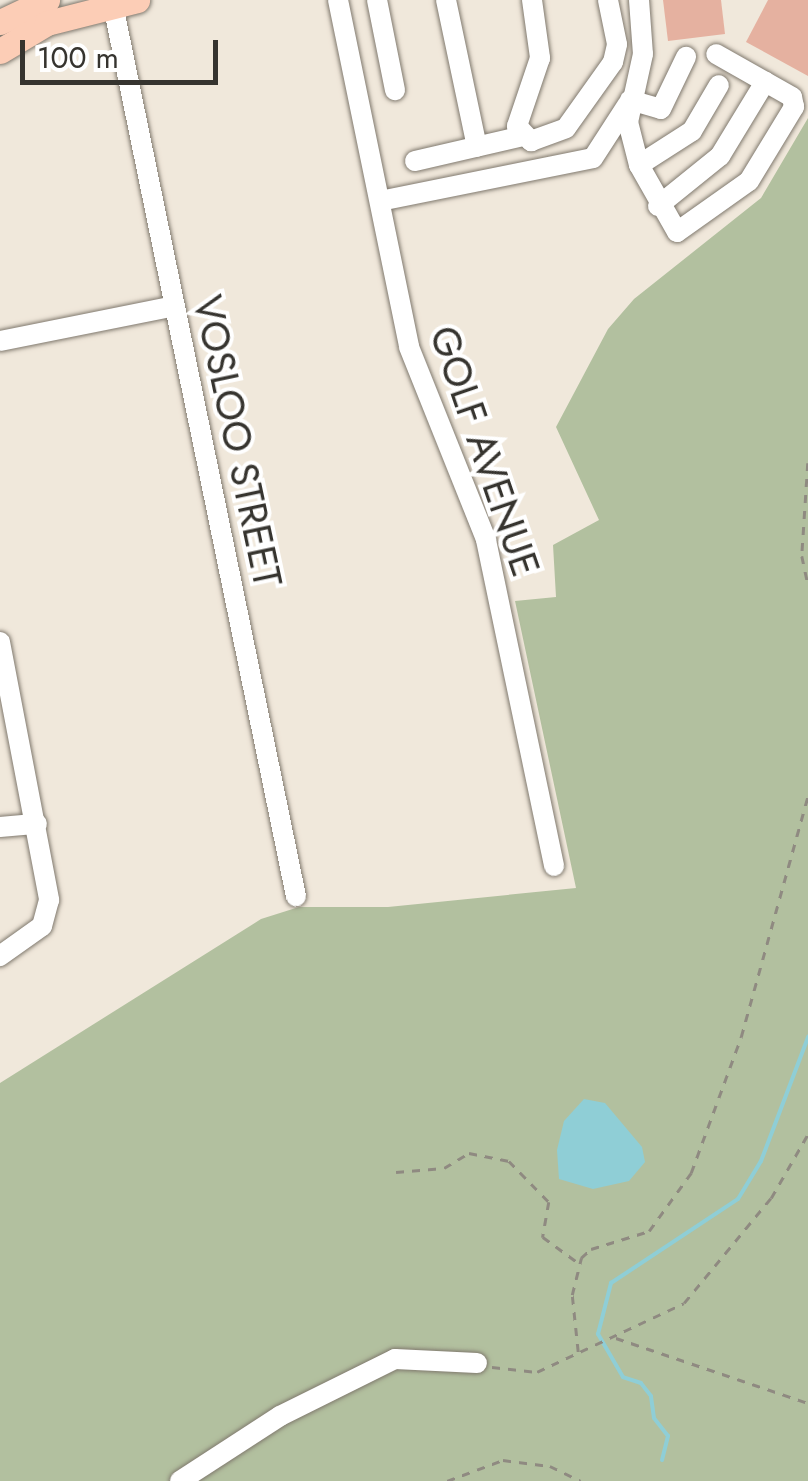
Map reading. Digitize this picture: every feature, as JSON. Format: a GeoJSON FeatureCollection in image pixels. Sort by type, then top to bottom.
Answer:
{"type":"FeatureCollection","features":[{"type":"Feature","properties":{"kind":"main road"},"geometry":{"type":"LineString","coordinates":[[6,13],[47,0]]}},
{"type":"Feature","properties":{"kind":"main road"},"geometry":{"type":"LineString","coordinates":[[0,51],[48,23],[121,2]]}},
{"type":"Feature","properties":{"kind":"street","name":"GOLF AVENUE"},"geometry":{"type":"LineString","coordinates":[[338,0],[417,376],[486,540],[554,866]]}},
{"type":"Feature","properties":{"kind":"street"},"geometry":{"type":"LineString","coordinates":[[377,0],[395,90]]}},
{"type":"Feature","properties":{"kind":"street"},"geometry":{"type":"LineString","coordinates":[[446,0],[477,147]]}},
{"type":"Feature","properties":{"kind":"street"},"geometry":{"type":"LineString","coordinates":[[523,136],[518,112],[541,44],[532,0]]}},
{"type":"Feature","properties":{"kind":"street"},"geometry":{"type":"LineString","coordinates":[[415,161],[523,136],[550,138],[566,128],[613,62],[618,44],[608,0]]}},
{"type":"Feature","properties":{"kind":"street"},"geometry":{"type":"LineString","coordinates":[[639,0],[643,54],[628,122],[639,165],[658,206],[681,232],[749,181],[794,107],[792,97],[716,54]]}},
{"type":"Feature","properties":{"kind":"street","name":"VOSLOO STREET"},"geometry":{"type":"LineString","coordinates":[[121,2],[175,306],[296,896]]}},
{"type":"Feature","properties":{"kind":"street"},"geometry":{"type":"LineString","coordinates":[[630,100],[661,109],[686,56]]}},
{"type":"Feature","properties":{"kind":"street"},"geometry":{"type":"LineString","coordinates":[[658,206],[720,156],[765,82]]}},
{"type":"Feature","properties":{"kind":"street"},"geometry":{"type":"LineString","coordinates":[[639,165],[692,131],[718,85]]}},
{"type":"Feature","properties":{"kind":"street"},"geometry":{"type":"LineString","coordinates":[[380,201],[586,160],[599,153],[630,100]]}},
{"type":"Feature","properties":{"kind":"street"},"geometry":{"type":"LineString","coordinates":[[0,341],[175,306]]}},
{"type":"Feature","properties":{"kind":"street"},"geometry":{"type":"LineString","coordinates":[[0,642],[48,900],[42,926],[20,946],[0,956]]}},
{"type":"Feature","properties":{"kind":"street"},"geometry":{"type":"LineString","coordinates":[[0,827],[36,824]]}},
{"type":"Feature","properties":{"kind":"street"},"geometry":{"type":"LineString","coordinates":[[180,1481],[280,1416],[395,1359],[477,1363]]}},
{"type":"Feature","properties":{"kind":"path"},"geometry":{"type":"LineString","coordinates":[[808,463],[802,556],[808,584]]}},
{"type":"Feature","properties":{"kind":"path"},"geometry":{"type":"LineString","coordinates":[[578,1352],[572,1294],[578,1263],[590,1249],[650,1231],[691,1173],[741,1037],[808,796]]}},
{"type":"Feature","properties":{"kind":"path"},"geometry":{"type":"LineString","coordinates":[[477,1363],[536,1372],[684,1303],[770,1198],[808,1134]]}},
{"type":"Feature","properties":{"kind":"path"},"geometry":{"type":"LineString","coordinates":[[396,1172],[444,1168],[469,1153],[509,1161],[549,1202],[543,1236],[578,1263]]}},
{"type":"Feature","properties":{"kind":"path"},"geometry":{"type":"LineString","coordinates":[[612,1338],[808,1403]]}},
{"type":"Feature","properties":{"kind":"path"},"geometry":{"type":"LineString","coordinates":[[447,1481],[503,1460],[550,1466],[581,1481]]}},
{"type":"Feature","properties":{"kind":"green space"},"geometry":{"type":"Polygon","coordinates":[[[808,118],[808,1481],[0,1481],[0,1083],[261,919],[299,907],[388,907],[576,888],[515,601],[556,597],[553,545],[599,520],[556,427],[608,329],[634,299],[761,198],[808,118]]]}},
{"type":"Feature","properties":{"kind":"water"},"geometry":{"type":"Polygon","coordinates":[[[584,1099],[605,1103],[642,1147],[645,1162],[629,1181],[593,1189],[559,1179],[557,1150],[564,1121],[584,1099]]]}},
{"type":"Feature","properties":{"kind":"building"},"geometry":{"type":"Polygon","coordinates":[[[663,0],[721,0],[725,34],[668,41],[663,0]]]}},
{"type":"Feature","properties":{"kind":"building"},"geometry":{"type":"Polygon","coordinates":[[[768,0],[808,0],[808,76],[746,42],[768,0]]]}},
{"type":"Feature","properties":{"kind":"waterway"},"geometry":{"type":"LineString","coordinates":[[662,1460],[668,1436],[654,1418],[651,1396],[641,1383],[623,1377],[598,1334],[611,1283],[738,1199],[761,1161],[808,1037]]}}]}
